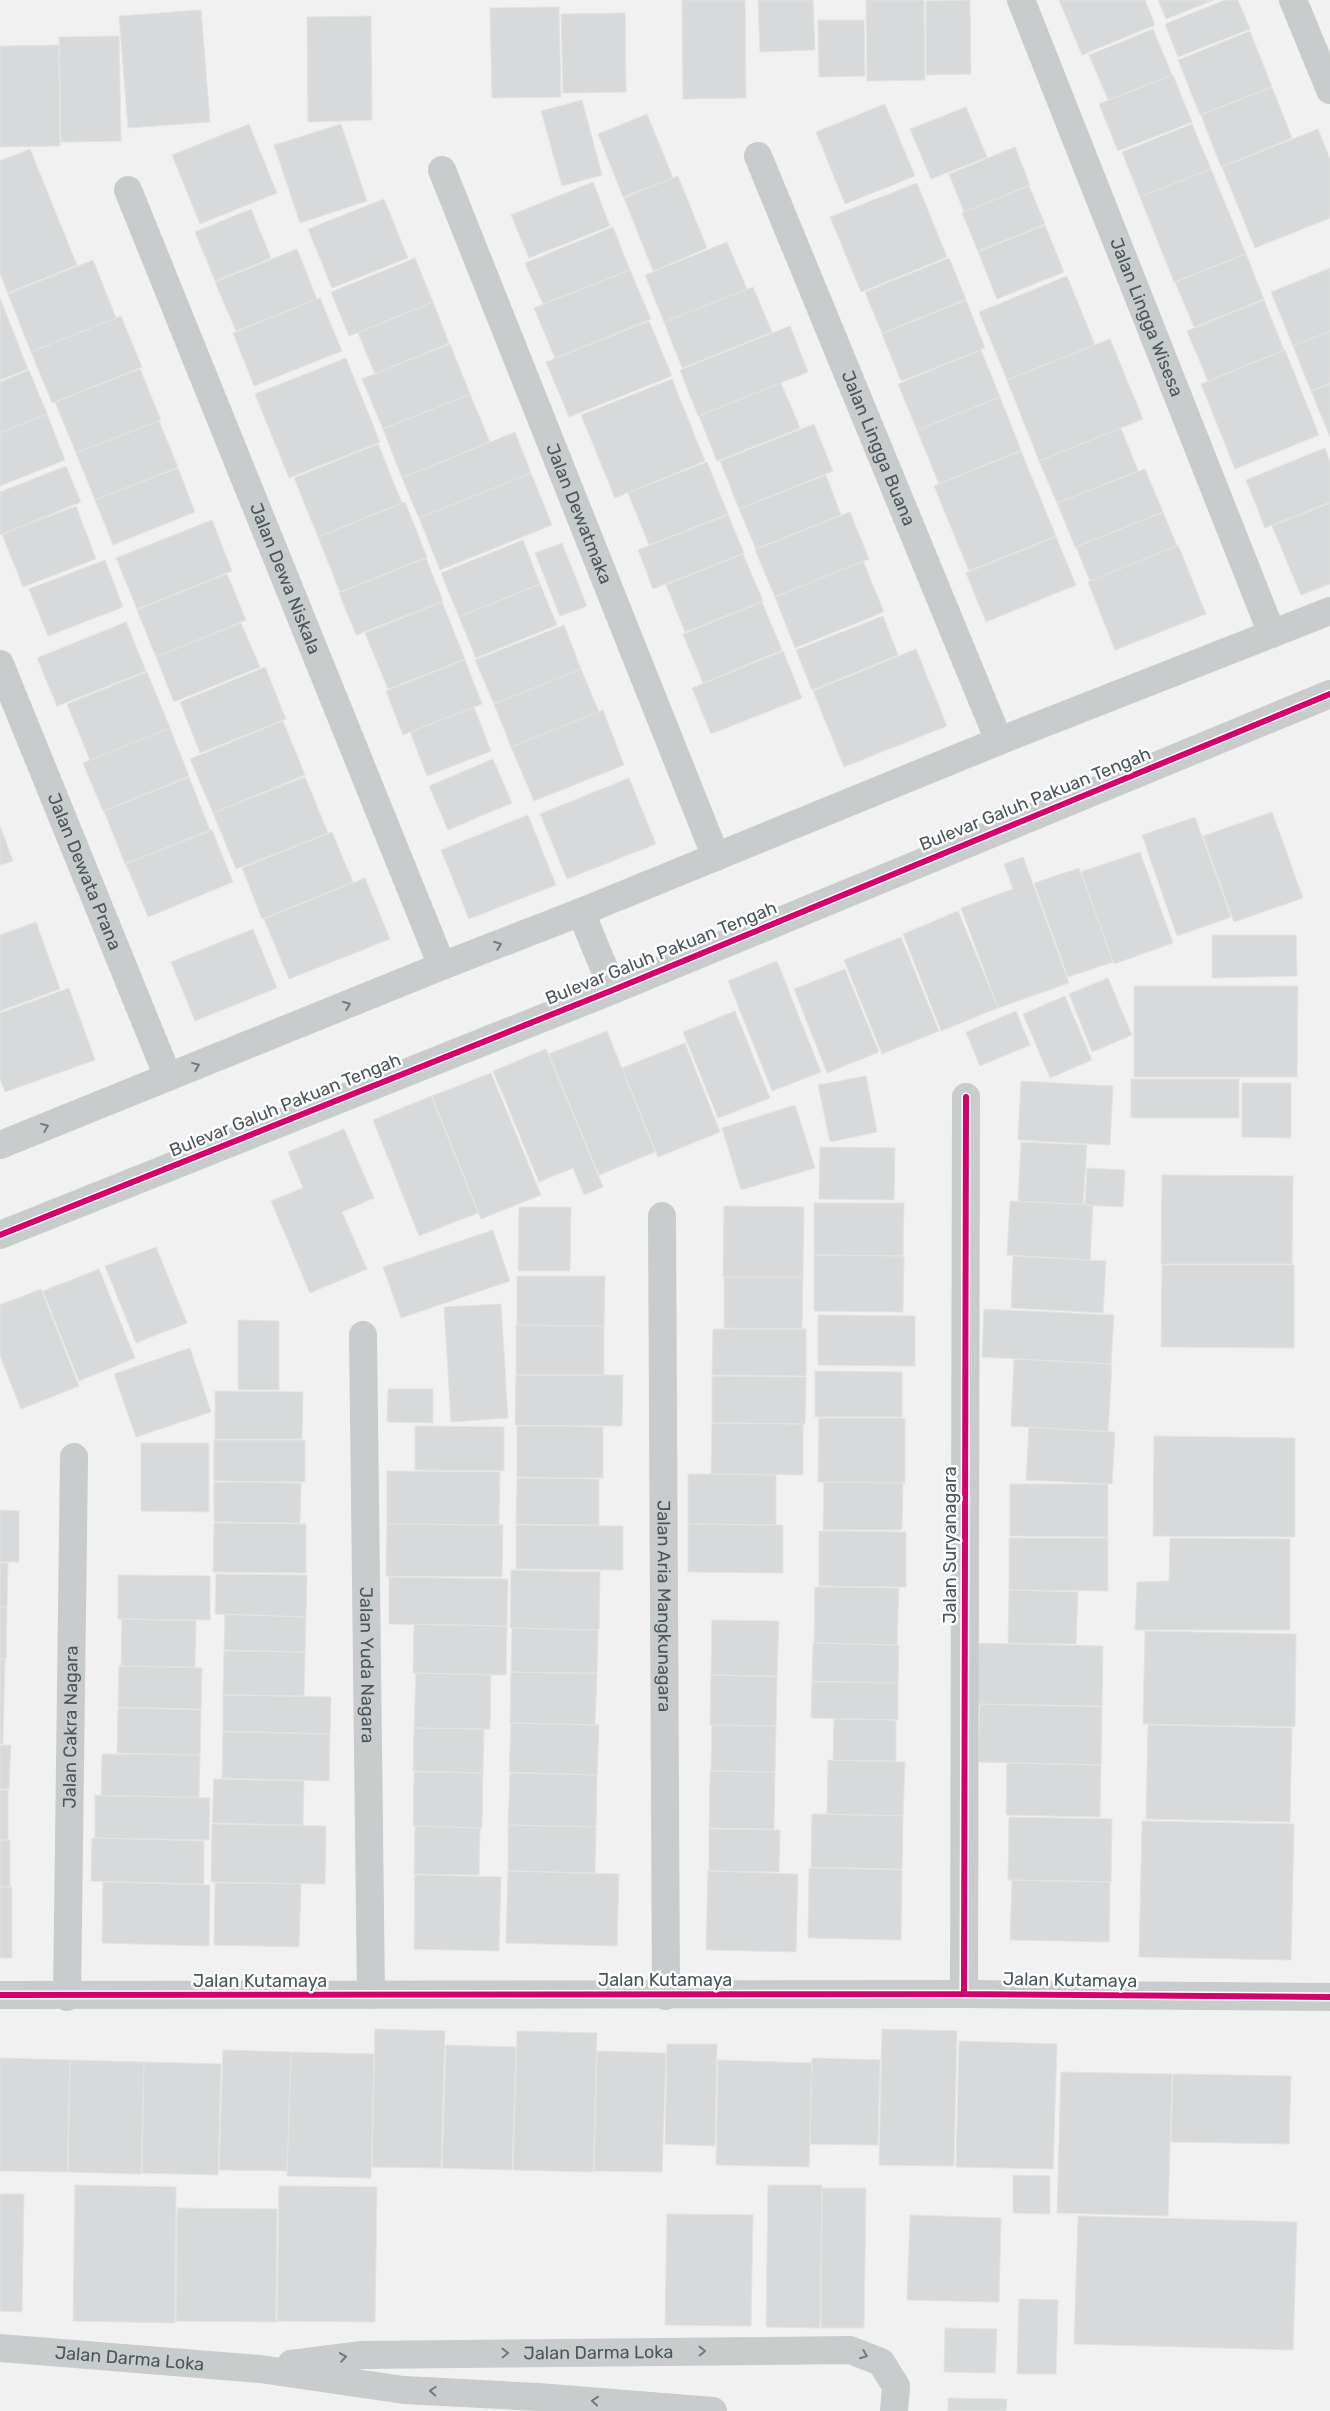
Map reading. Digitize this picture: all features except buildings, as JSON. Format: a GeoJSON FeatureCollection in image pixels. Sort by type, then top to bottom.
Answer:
{"type":"FeatureCollection","features":[{"type":"Feature","properties":{"kind":"street","name":"Jalan Lingga Wisesa"},"geometry":{"type":"LineString","coordinates":[[1021,0],[1272,634]]}},
{"type":"Feature","properties":{"kind":"street"},"geometry":{"type":"LineString","coordinates":[[1293,0],[1330,90]]}},
{"type":"Feature","properties":{"kind":"street","name":"Jalan Lingga Buana"},"geometry":{"type":"LineString","coordinates":[[758,156],[999,741]]}},
{"type":"Feature","properties":{"kind":"street","name":"Jalan Dewatmaka"},"geometry":{"type":"LineString","coordinates":[[442,170],[716,857]]}},
{"type":"Feature","properties":{"kind":"street","name":"Jalan Dewa Niskala"},"geometry":{"type":"LineString","coordinates":[[128,190],[442,966]]}},
{"type":"Feature","properties":{"kind":"street"},"geometry":{"type":"LineString","coordinates":[[0,1145],[442,966],[581,912],[999,741],[1330,612]]}},
{"type":"Feature","properties":{"kind":"street","name":"Jalan Dewata Prana"},"geometry":{"type":"LineString","coordinates":[[0,664],[168,1078]]}},
{"type":"Feature","properties":{"kind":"street","name":"Bulevar Galuh Pakuan Tengah"},"geometry":{"type":"LineString","coordinates":[[0,1235],[613,990],[1330,694]]}},
{"type":"Feature","properties":{"kind":"street"},"geometry":{"type":"LineString","coordinates":[[581,912],[613,990]]}},
{"type":"Feature","properties":{"kind":"street","name":"Jalan Suryanagara"},"geometry":{"type":"LineString","coordinates":[[964,1994],[966,1097]]}},
{"type":"Feature","properties":{"kind":"street","name":"Jalan Aria Mangkunagara"},"geometry":{"type":"LineString","coordinates":[[662,1216],[666,1996]]}},
{"type":"Feature","properties":{"kind":"street","name":"Jalan Yuda Nagara"},"geometry":{"type":"LineString","coordinates":[[363,1336],[371,1995]]}},
{"type":"Feature","properties":{"kind":"street","name":"Jalan Cakra Nagara"},"geometry":{"type":"LineString","coordinates":[[67,1997],[74,1457]]}},
{"type":"Feature","properties":{"kind":"street","name":"Jalan Kutamaya"},"geometry":{"type":"LineString","coordinates":[[0,1995],[67,1997],[964,1994],[1330,1997]]}},
{"type":"Feature","properties":{"kind":"street","name":"Jalan Darma Loka"},"geometry":{"type":"LineString","coordinates":[[0,2348],[260,2369],[404,2390],[538,2397],[713,2411]]}},
{"type":"Feature","properties":{"kind":"street","name":"Jalan Darma Loka"},"geometry":{"type":"LineString","coordinates":[[260,2369],[362,2355],[850,2350],[881,2362],[896,2386],[894,2411]]}},
{"type":"Feature","properties":{"kind":"cycle path"},"geometry":{"type":"LineString","coordinates":[[0,1235],[613,990],[1330,694]]}},
{"type":"Feature","properties":{"kind":"cycle path"},"geometry":{"type":"LineString","coordinates":[[964,1994],[966,1097]]}},
{"type":"Feature","properties":{"kind":"cycle path"},"geometry":{"type":"LineString","coordinates":[[0,1995],[964,1994],[1330,1997]]}}]}
